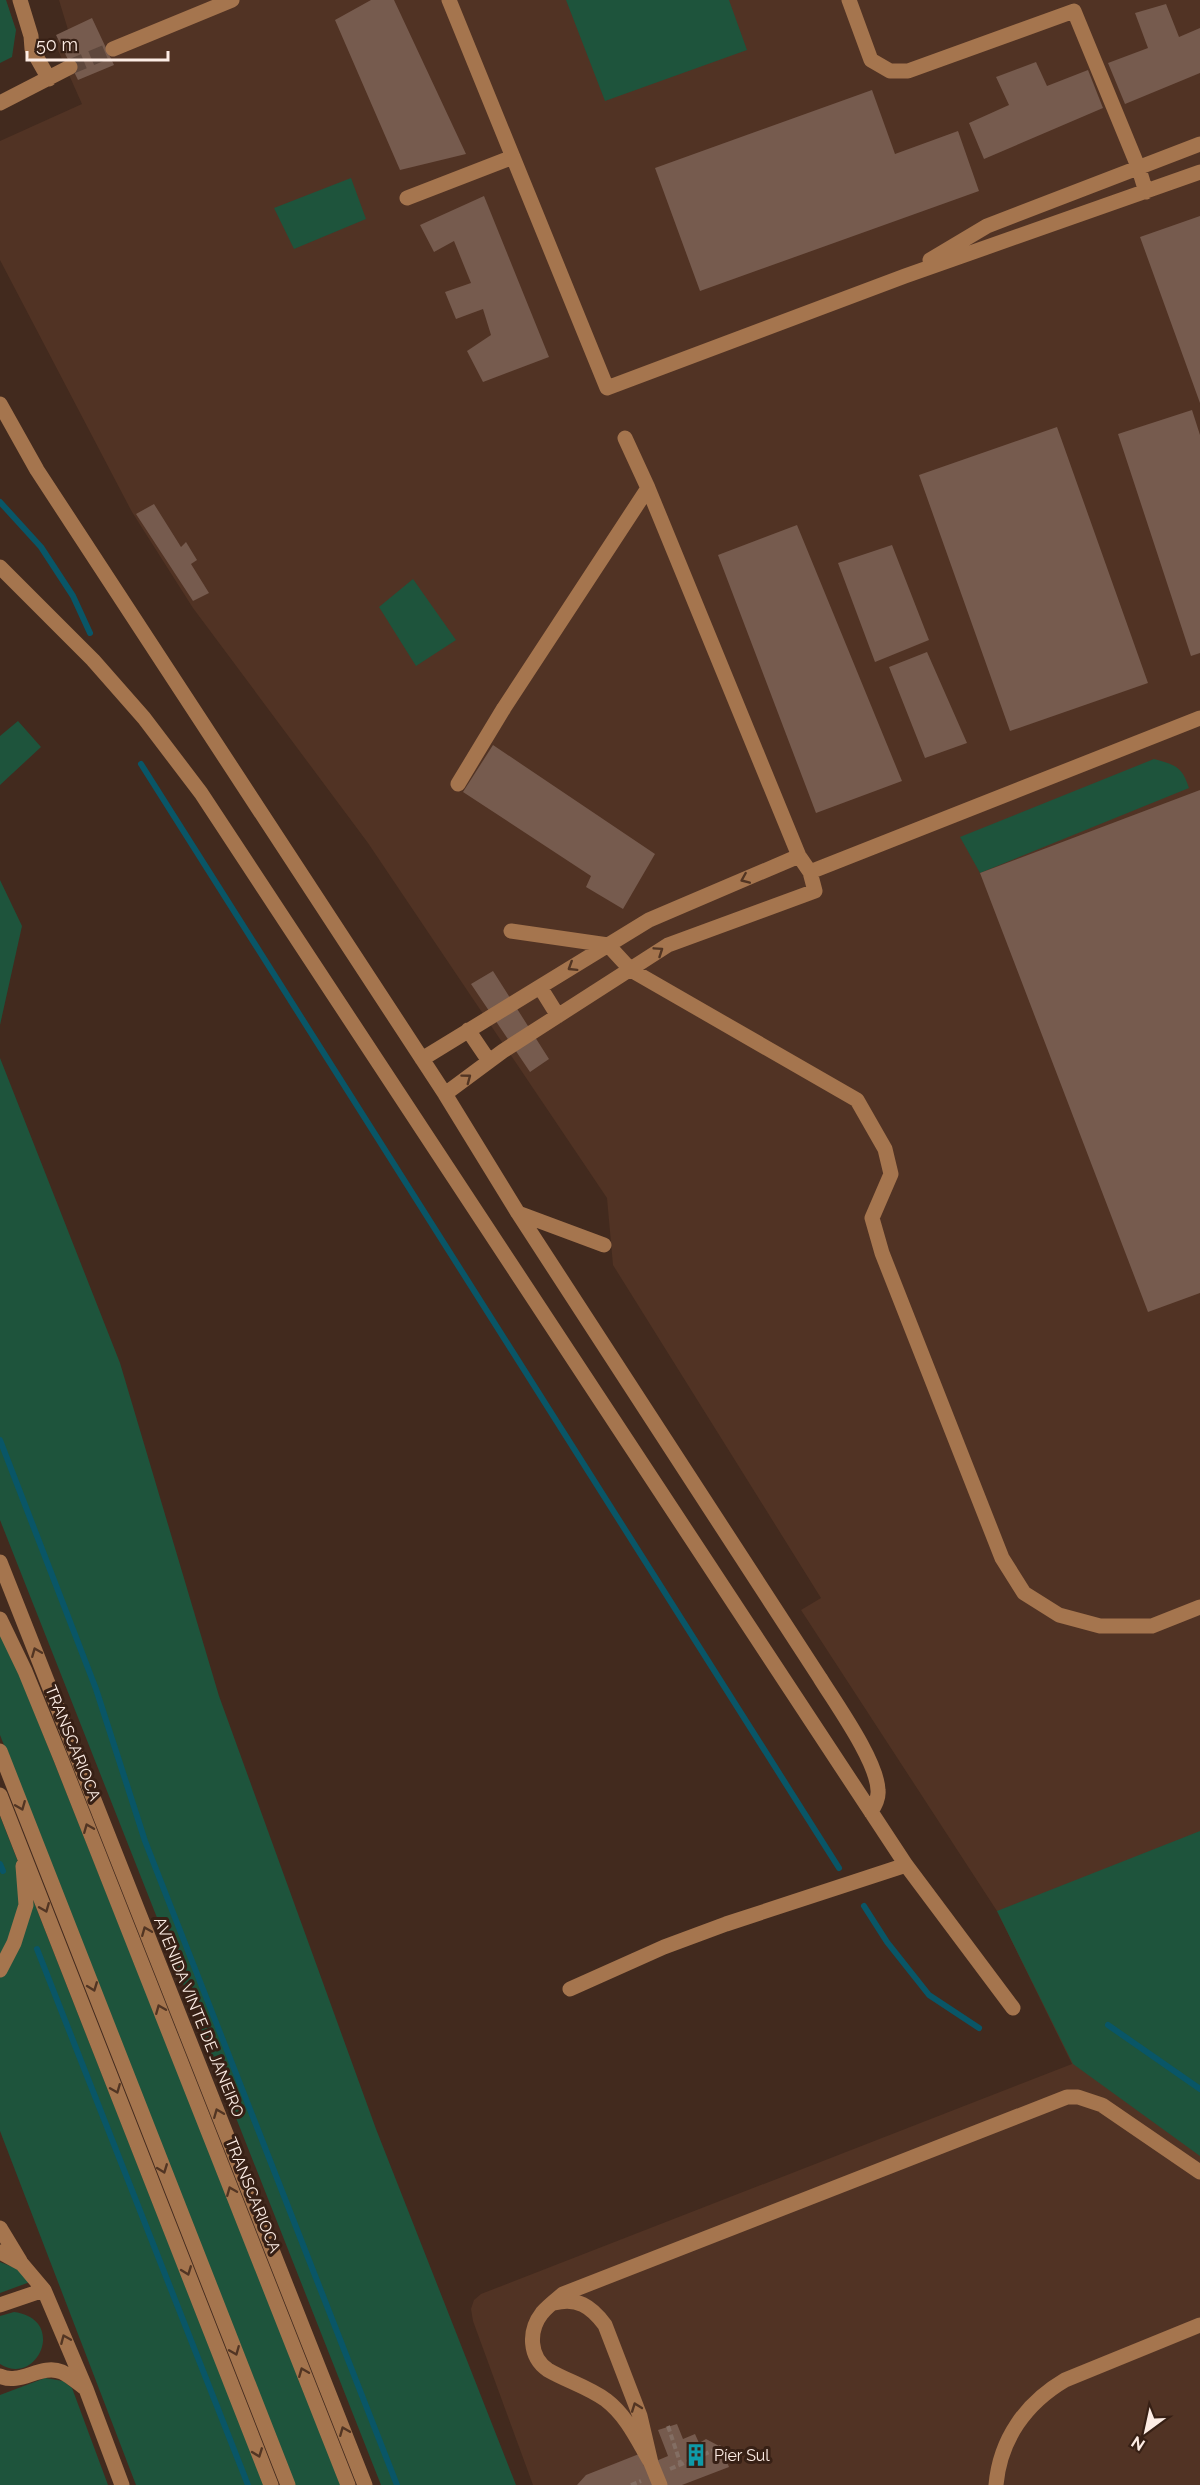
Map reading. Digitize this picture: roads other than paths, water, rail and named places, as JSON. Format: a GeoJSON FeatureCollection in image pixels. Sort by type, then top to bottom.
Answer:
{"type":"FeatureCollection","features":[{"type":"Feature","properties":{"kind":"street"},"geometry":{"type":"LineString","coordinates":[[20,0],[31,36],[32,49],[49,79]]}},
{"type":"Feature","properties":{"kind":"street"},"geometry":{"type":"LineString","coordinates":[[113,49],[232,0]]}},
{"type":"Feature","properties":{"kind":"street"},"geometry":{"type":"LineString","coordinates":[[449,0],[607,388],[905,276],[1200,172]]}},
{"type":"Feature","properties":{"kind":"street"},"geometry":{"type":"LineString","coordinates":[[849,0],[871,60],[890,71],[908,71],[1074,11],[1139,169],[1146,192]]}},
{"type":"Feature","properties":{"kind":"street"},"geometry":{"type":"LineString","coordinates":[[0,103],[69,68]]}},
{"type":"Feature","properties":{"kind":"street"},"geometry":{"type":"LineString","coordinates":[[905,276],[987,225],[1200,144]]}},
{"type":"Feature","properties":{"kind":"street"},"geometry":{"type":"LineString","coordinates":[[406,198],[513,158]]}},
{"type":"Feature","properties":{"kind":"street"},"geometry":{"type":"LineString","coordinates":[[0,404],[37,470],[445,1094],[518,1213],[820,1678],[861,1747],[879,1789],[878,1799],[871,1812]]}},
{"type":"Feature","properties":{"kind":"street"},"geometry":{"type":"LineString","coordinates":[[445,1094],[489,1061],[668,945],[815,891],[810,872],[799,856],[648,488],[625,438]]}},
{"type":"Feature","properties":{"kind":"street"},"geometry":{"type":"LineString","coordinates":[[458,784],[504,708],[648,488]]}},
{"type":"Feature","properties":{"kind":"street"},"geometry":{"type":"LineString","coordinates":[[0,567],[93,660],[144,718],[201,793],[906,1865],[1013,2008]]}},
{"type":"Feature","properties":{"kind":"street"},"geometry":{"type":"LineString","coordinates":[[810,872],[1200,718]]}},
{"type":"Feature","properties":{"kind":"street"},"geometry":{"type":"LineString","coordinates":[[422,1059],[649,920],[799,856]]}},
{"type":"Feature","properties":{"kind":"street"},"geometry":{"type":"LineString","coordinates":[[511,931],[608,945],[631,970],[857,1100],[885,1149],[891,1174],[872,1218],[882,1253],[1002,1558],[1024,1593],[1059,1615],[1100,1626],[1152,1626],[1200,1607]]}},
{"type":"Feature","properties":{"kind":"street"},"geometry":{"type":"LineString","coordinates":[[540,987],[558,1016]]}},
{"type":"Feature","properties":{"kind":"street"},"geometry":{"type":"LineString","coordinates":[[468,1030],[489,1061]]}},
{"type":"Feature","properties":{"kind":"street"},"geometry":{"type":"LineString","coordinates":[[518,1213],[604,1245]]}},
{"type":"Feature","properties":{"kind":"street","name":"AVENIDA VINTE DE JANEIRO"},"geometry":{"type":"LineString","coordinates":[[0,1562],[365,2485]]}},
{"type":"Feature","properties":{"kind":"street","name":"TRANSCARIOCA"},"geometry":{"type":"LineString","coordinates":[[0,1620],[56,1748],[348,2485]]}},
{"type":"Feature","properties":{"kind":"street"},"geometry":{"type":"LineString","coordinates":[[0,1751],[288,2485]]}},
{"type":"Feature","properties":{"kind":"street"},"geometry":{"type":"LineString","coordinates":[[0,1795],[271,2485]]}},
{"type":"Feature","properties":{"kind":"street"},"geometry":{"type":"LineString","coordinates":[[0,1970],[14,1943],[26,1905],[22,1851]]}},
{"type":"Feature","properties":{"kind":"street"},"geometry":{"type":"LineString","coordinates":[[570,1989],[664,1947],[906,1865]]}},
{"type":"Feature","properties":{"kind":"street"},"geometry":{"type":"LineString","coordinates":[[656,2474],[629,2425],[612,2406],[590,2390],[549,2370],[540,2362],[533,2347],[533,2332],[539,2317],[551,2304],[574,2289],[1067,2097],[1078,2097],[1102,2105],[1200,2172]]}},
{"type":"Feature","properties":{"kind":"street"},"geometry":{"type":"LineString","coordinates":[[0,2228],[22,2264],[44,2290],[86,2389],[122,2485]]}},
{"type":"Feature","properties":{"kind":"street"},"geometry":{"type":"LineString","coordinates":[[0,2252],[22,2264]]}},
{"type":"Feature","properties":{"kind":"street"},"geometry":{"type":"LineString","coordinates":[[0,2305],[44,2290]]}},
{"type":"Feature","properties":{"kind":"street"},"geometry":{"type":"LineString","coordinates":[[551,2304],[576,2301],[596,2313],[605,2325],[639,2416],[656,2474]]}},
{"type":"Feature","properties":{"kind":"street"},"geometry":{"type":"LineString","coordinates":[[996,2485],[1003,2452],[1011,2434],[1022,2416],[1048,2390],[1065,2380],[1199,2326]]}},
{"type":"Feature","properties":{"kind":"street"},"geometry":{"type":"LineString","coordinates":[[0,2387],[43,2370],[60,2371],[86,2389]]}},
{"type":"Feature","properties":{"kind":"street"},"geometry":{"type":"LineString","coordinates":[[0,2376],[4,2379],[24,2377]]}},
{"type":"Feature","properties":{"kind":"waterway"},"geometry":{"type":"LineString","coordinates":[[0,502],[41,547],[73,596],[90,633]]}},
{"type":"Feature","properties":{"kind":"waterway"},"geometry":{"type":"LineString","coordinates":[[141,764],[839,1868]]}},
{"type":"Feature","properties":{"kind":"waterway"},"geometry":{"type":"LineString","coordinates":[[0,1440],[96,1689],[145,1841],[397,2485]]}},
{"type":"Feature","properties":{"kind":"waterway"},"geometry":{"type":"LineString","coordinates":[[0,1864],[3,1871]]}},
{"type":"Feature","properties":{"kind":"waterway"},"geometry":{"type":"LineString","coordinates":[[864,1906],[887,1942],[929,1995],[979,2028]]}},
{"type":"Feature","properties":{"kind":"waterway"},"geometry":{"type":"LineString","coordinates":[[37,1949],[248,2485]]}},
{"type":"Feature","properties":{"kind":"waterway"},"geometry":{"type":"LineString","coordinates":[[1108,2025],[1200,2089]]}},
{"type":"Feature","properties":{"kind":"tunnel"},"geometry":{"type":"LineString","coordinates":[[70,67],[113,49]]}},
{"type":"Feature","properties":{"kind":"place","name":"Píer Sul"},"geometry":{"type":"Point","coordinates":[696,2455]}}]}
